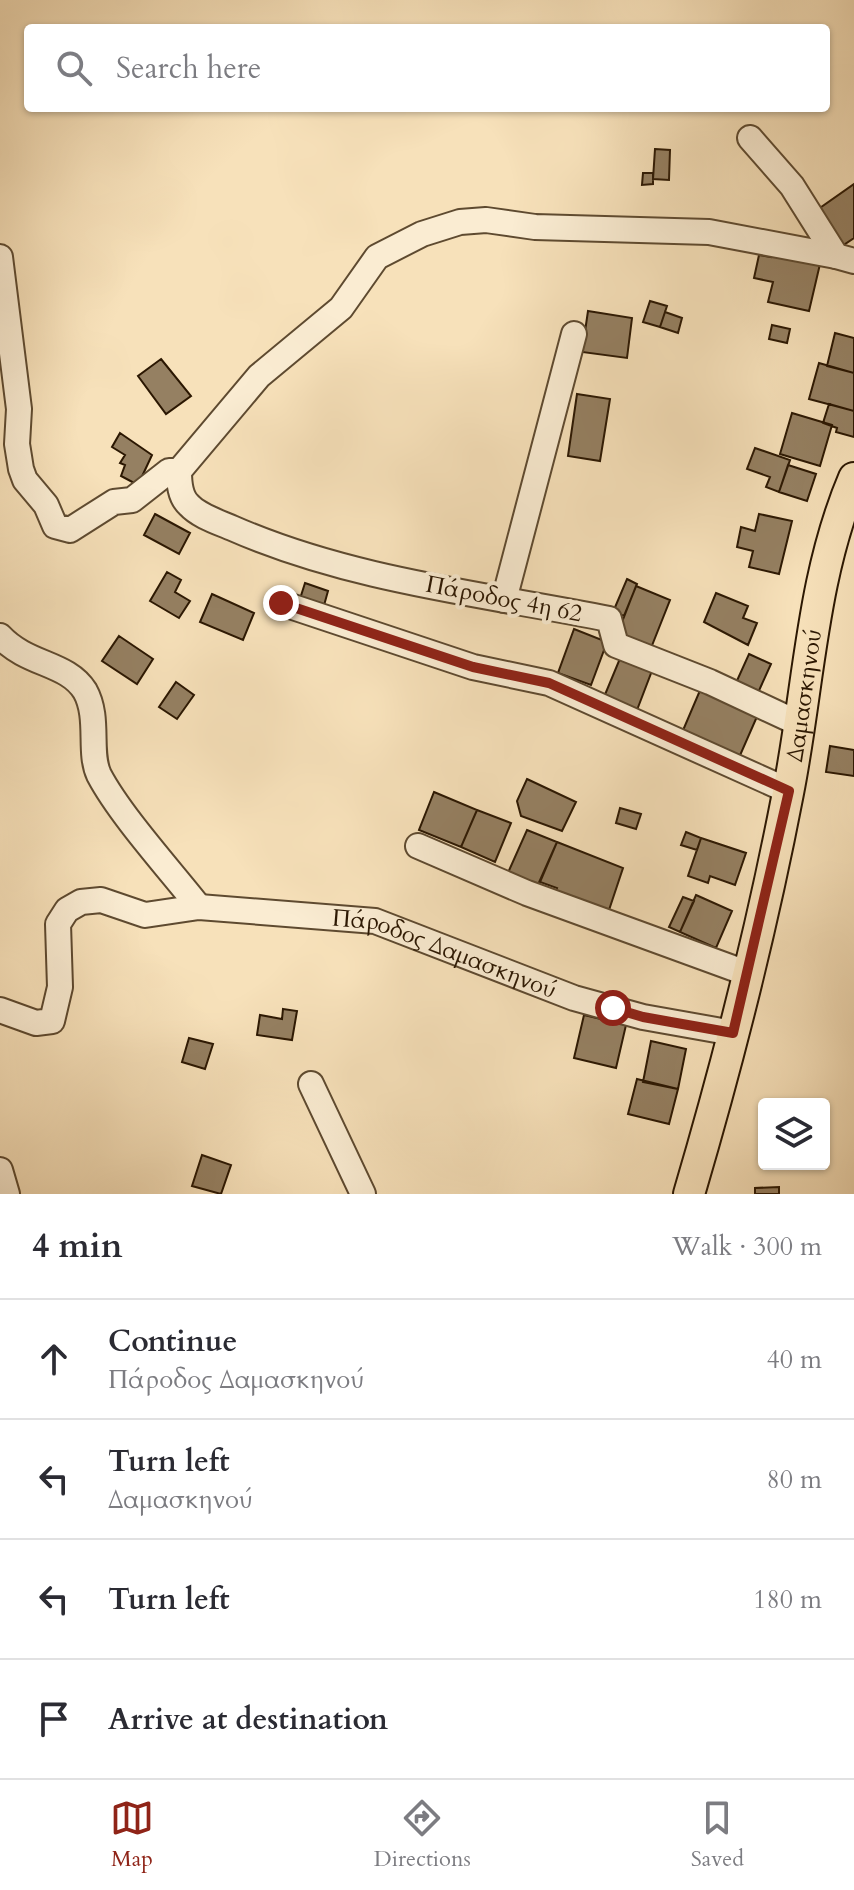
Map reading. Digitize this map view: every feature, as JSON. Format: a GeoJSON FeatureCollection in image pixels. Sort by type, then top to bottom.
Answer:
{"type":"FeatureCollection","features":[{"type":"Feature","properties":{"kind":"main road","name":"Δαμασκηνού"},"geometry":{"type":"LineString","coordinates":[[689,1194],[749,974],[789,791],[823,569],[854,478]]}},
{"type":"Feature","properties":{"kind":"street"},"geometry":{"type":"LineString","coordinates":[[750,138],[792,186],[845,258]]}},
{"type":"Feature","properties":{"kind":"street"},"geometry":{"type":"LineString","coordinates":[[0,257],[19,409],[17,444],[21,469],[25,480],[46,505],[55,526],[70,530],[114,502],[132,500],[169,471],[179,471],[251,384],[341,308],[377,257],[404,240],[448,225],[486,220],[544,228],[709,232],[845,258]]}},
{"type":"Feature","properties":{"kind":"street"},"geometry":{"type":"LineString","coordinates":[[504,600],[574,334]]}},
{"type":"Feature","properties":{"kind":"street","name":"Πάροδος 4η 62"},"geometry":{"type":"LineString","coordinates":[[179,471],[187,503],[220,523],[300,553],[408,581],[609,619],[616,645],[710,682],[800,724]]}},
{"type":"Feature","properties":{"kind":"street"},"geometry":{"type":"LineString","coordinates":[[281,603],[473,667],[549,683],[789,791]]}},
{"type":"Feature","properties":{"kind":"street"},"geometry":{"type":"LineString","coordinates":[[0,636],[13,650],[30,660],[70,673],[85,692],[95,719],[97,773],[199,907]]}},
{"type":"Feature","properties":{"kind":"street"},"geometry":{"type":"LineString","coordinates":[[418,846],[556,904],[749,974]]}},
{"type":"Feature","properties":{"kind":"street","name":"Πάροδος Δαμασκηνού"},"geometry":{"type":"LineString","coordinates":[[0,1010],[38,1023],[54,1019],[60,987],[58,924],[67,910],[81,902],[101,900],[145,915],[199,907],[384,923],[574,998],[643,1017],[733,1033]]}},
{"type":"Feature","properties":{"kind":"street"},"geometry":{"type":"LineString","coordinates":[[311,1084],[363,1194]]}},
{"type":"Feature","properties":{"kind":"street"},"geometry":{"type":"LineString","coordinates":[[0,1170],[7,1194]]}},
{"type":"Feature","properties":{"kind":"building"},"geometry":{"type":"Polygon","coordinates":[[[655,149],[670,150],[669,180],[653,179],[655,149]]]}},
{"type":"Feature","properties":{"kind":"building"},"geometry":{"type":"Polygon","coordinates":[[[643,173],[653,173],[653,184],[642,185],[643,173]]]}},
{"type":"Feature","properties":{"kind":"building"},"geometry":{"type":"Polygon","coordinates":[[[854,184],[854,238],[842,246],[817,210],[854,184]]]}},
{"type":"Feature","properties":{"kind":"building"},"geometry":{"type":"Polygon","coordinates":[[[772,253],[820,264],[809,311],[768,302],[773,282],[754,278],[759,255],[771,257],[772,253]]]}},
{"type":"Feature","properties":{"kind":"building"},"geometry":{"type":"Polygon","coordinates":[[[650,301],[667,306],[660,327],[643,322],[650,301]]]}},
{"type":"Feature","properties":{"kind":"building"},"geometry":{"type":"Polygon","coordinates":[[[588,311],[632,318],[627,358],[582,352],[588,311]]]}},
{"type":"Feature","properties":{"kind":"building"},"geometry":{"type":"Polygon","coordinates":[[[665,312],[682,318],[678,333],[660,327],[665,312]]]}},
{"type":"Feature","properties":{"kind":"building"},"geometry":{"type":"Polygon","coordinates":[[[772,325],[790,329],[787,343],[769,339],[772,325]]]}},
{"type":"Feature","properties":{"kind":"building"},"geometry":{"type":"Polygon","coordinates":[[[835,333],[854,338],[854,373],[827,366],[835,333]]]}},
{"type":"Feature","properties":{"kind":"building"},"geometry":{"type":"Polygon","coordinates":[[[161,359],[191,396],[166,414],[138,376],[161,359]]]}},
{"type":"Feature","properties":{"kind":"building"},"geometry":{"type":"Polygon","coordinates":[[[819,363],[854,373],[854,411],[809,399],[819,363]]]}},
{"type":"Feature","properties":{"kind":"building"},"geometry":{"type":"Polygon","coordinates":[[[577,394],[610,399],[600,461],[568,456],[577,394]]]}},
{"type":"Feature","properties":{"kind":"building"},"geometry":{"type":"Polygon","coordinates":[[[829,404],[854,411],[854,437],[836,432],[837,428],[823,423],[829,404]]]}},
{"type":"Feature","properties":{"kind":"building"},"geometry":{"type":"Polygon","coordinates":[[[792,413],[832,425],[820,466],[780,454],[792,413]]]}},
{"type":"Feature","properties":{"kind":"building"},"geometry":{"type":"Polygon","coordinates":[[[120,433],[152,455],[138,485],[121,476],[125,465],[120,463],[125,455],[112,447],[120,433]]]}},
{"type":"Feature","properties":{"kind":"building"},"geometry":{"type":"Polygon","coordinates":[[[755,448],[790,460],[779,492],[766,487],[770,477],[747,469],[755,448]]]}},
{"type":"Feature","properties":{"kind":"building"},"geometry":{"type":"Polygon","coordinates":[[[788,465],[816,474],[807,501],[779,492],[788,465]]]}},
{"type":"Feature","properties":{"kind":"building"},"geometry":{"type":"Polygon","coordinates":[[[155,514],[190,533],[179,554],[144,535],[155,514]]]}},
{"type":"Feature","properties":{"kind":"building"},"geometry":{"type":"Polygon","coordinates":[[[759,514],[792,521],[779,574],[749,567],[753,551],[737,547],[741,527],[755,531],[759,514]]]}},
{"type":"Feature","properties":{"kind":"building"},"geometry":{"type":"Polygon","coordinates":[[[167,572],[181,580],[175,592],[190,601],[179,618],[150,601],[167,572]]]}},
{"type":"Feature","properties":{"kind":"building"},"geometry":{"type":"Polygon","coordinates":[[[627,579],[637,584],[624,616],[613,612],[627,579]]]}},
{"type":"Feature","properties":{"kind":"building"},"geometry":{"type":"Polygon","coordinates":[[[305,583],[328,591],[323,609],[299,602],[305,583]]]}},
{"type":"Feature","properties":{"kind":"building"},"geometry":{"type":"Polygon","coordinates":[[[636,586],[670,600],[651,648],[617,635],[636,586]]]}},
{"type":"Feature","properties":{"kind":"building"},"geometry":{"type":"Polygon","coordinates":[[[716,593],[748,606],[743,618],[757,623],[748,645],[704,622],[716,593]]]}},
{"type":"Feature","properties":{"kind":"building"},"geometry":{"type":"Polygon","coordinates":[[[212,594],[254,613],[243,640],[200,622],[212,594]]]}},
{"type":"Feature","properties":{"kind":"building"},"geometry":{"type":"Polygon","coordinates":[[[574,629],[607,642],[591,685],[558,673],[574,629]]]}},
{"type":"Feature","properties":{"kind":"building"},"geometry":{"type":"Polygon","coordinates":[[[119,636],[153,659],[137,684],[102,661],[119,636]]]}},
{"type":"Feature","properties":{"kind":"building"},"geometry":{"type":"Polygon","coordinates":[[[749,654],[771,664],[757,695],[735,685],[749,654]]]}},
{"type":"Feature","properties":{"kind":"building"},"geometry":{"type":"Polygon","coordinates":[[[621,656],[653,668],[637,710],[604,697],[621,656]]]}},
{"type":"Feature","properties":{"kind":"building"},"geometry":{"type":"Polygon","coordinates":[[[176,682],[194,695],[177,719],[159,707],[176,682]]]}},
{"type":"Feature","properties":{"kind":"building"},"geometry":{"type":"Polygon","coordinates":[[[701,688],[759,712],[738,760],[681,735],[701,688]]]}},
{"type":"Feature","properties":{"kind":"building"},"geometry":{"type":"Polygon","coordinates":[[[830,746],[854,750],[854,776],[826,772],[830,746]]]}},
{"type":"Feature","properties":{"kind":"building"},"geometry":{"type":"Polygon","coordinates":[[[527,779],[576,802],[562,831],[521,816],[517,801],[527,779]]]}},
{"type":"Feature","properties":{"kind":"building"},"geometry":{"type":"Polygon","coordinates":[[[434,792],[477,810],[461,847],[419,830],[434,792]]]}},
{"type":"Feature","properties":{"kind":"building"},"geometry":{"type":"Polygon","coordinates":[[[620,808],[641,814],[636,829],[616,823],[620,808]]]}},
{"type":"Feature","properties":{"kind":"building"},"geometry":{"type":"Polygon","coordinates":[[[477,810],[511,823],[495,862],[461,847],[477,810]]]}},
{"type":"Feature","properties":{"kind":"building"},"geometry":{"type":"Polygon","coordinates":[[[527,830],[557,842],[537,887],[507,875],[527,830]]]}},
{"type":"Feature","properties":{"kind":"building"},"geometry":{"type":"Polygon","coordinates":[[[686,832],[701,838],[697,850],[681,845],[686,832]]]}},
{"type":"Feature","properties":{"kind":"building"},"geometry":{"type":"Polygon","coordinates":[[[701,838],[746,853],[735,885],[710,876],[708,883],[688,876],[701,838]]]}},
{"type":"Feature","properties":{"kind":"building"},"geometry":{"type":"Polygon","coordinates":[[[557,842],[623,868],[609,910],[555,893],[557,888],[540,882],[557,842]]]}},
{"type":"Feature","properties":{"kind":"building"},"geometry":{"type":"Polygon","coordinates":[[[696,895],[732,911],[716,948],[680,932],[696,895]]]}},
{"type":"Feature","properties":{"kind":"building"},"geometry":{"type":"Polygon","coordinates":[[[683,897],[694,901],[680,932],[669,927],[683,897]]]}},
{"type":"Feature","properties":{"kind":"building"},"geometry":{"type":"Polygon","coordinates":[[[283,1009],[297,1011],[292,1040],[257,1035],[260,1015],[282,1019],[283,1009]]]}},
{"type":"Feature","properties":{"kind":"building"},"geometry":{"type":"Polygon","coordinates":[[[584,1015],[626,1025],[616,1068],[574,1058],[584,1015]]]}},
{"type":"Feature","properties":{"kind":"building"},"geometry":{"type":"Polygon","coordinates":[[[189,1038],[213,1044],[205,1069],[182,1062],[189,1038]]]}},
{"type":"Feature","properties":{"kind":"building"},"geometry":{"type":"Polygon","coordinates":[[[651,1041],[686,1049],[678,1089],[643,1082],[651,1041]]]}},
{"type":"Feature","properties":{"kind":"building"},"geometry":{"type":"Polygon","coordinates":[[[637,1079],[678,1089],[669,1124],[628,1114],[637,1079]]]}},
{"type":"Feature","properties":{"kind":"building"},"geometry":{"type":"Polygon","coordinates":[[[202,1155],[231,1165],[221,1194],[192,1186],[202,1155]]]}},
{"type":"Feature","properties":{"kind":"building"},"geometry":{"type":"Polygon","coordinates":[[[779,1187],[779,1194],[755,1194],[755,1188],[779,1187]]]}},
{"type":"Feature","properties":{"kind":"route"},"geometry":{"type":"LineString","coordinates":[[281,603],[473,667],[549,683],[789,791],[766,902],[733,1033],[643,1017],[613,1008]]}}]}
